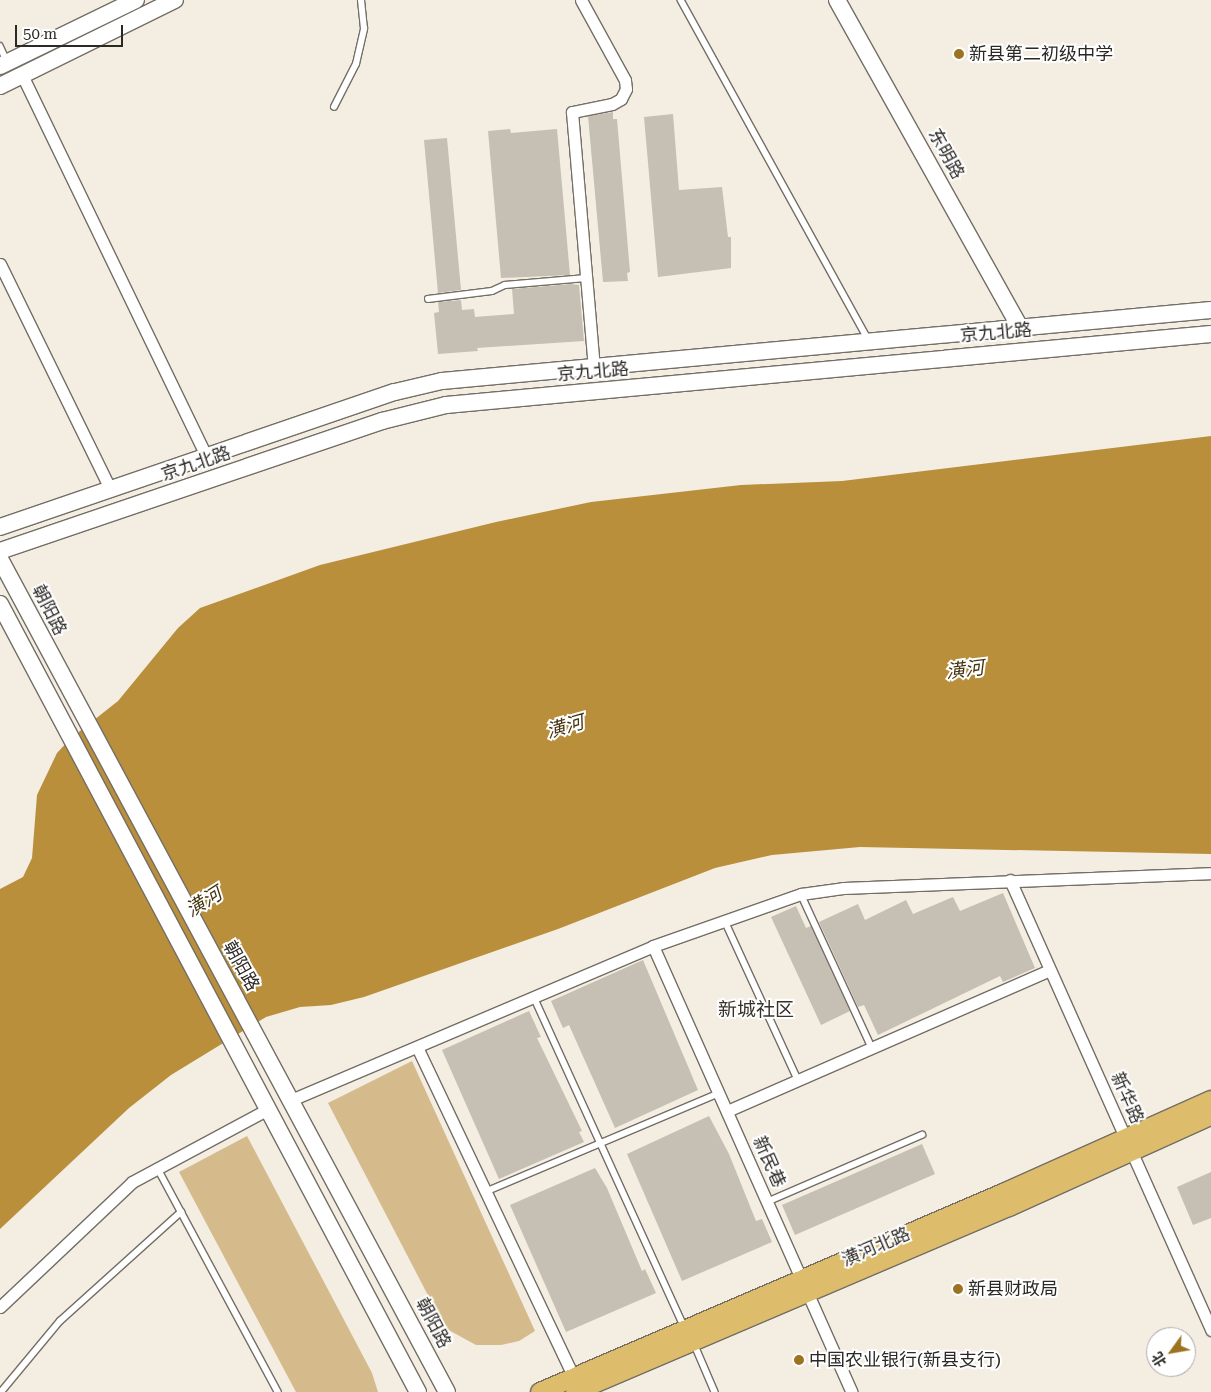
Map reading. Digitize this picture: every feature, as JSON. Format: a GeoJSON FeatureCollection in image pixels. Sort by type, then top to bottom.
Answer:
{"type":"FeatureCollection","features":[{"type":"Feature","properties":{"kind":"main road"},"geometry":{"type":"LineString","coordinates":[[4,64],[136,0]]}},
{"type":"Feature","properties":{"kind":"main road"},"geometry":{"type":"LineString","coordinates":[[0,86],[175,0]]}},
{"type":"Feature","properties":{"kind":"main road","name":"东明路"},"geometry":{"type":"LineString","coordinates":[[837,0],[1020,328]]}},
{"type":"Feature","properties":{"kind":"main road","name":"京九北路"},"geometry":{"type":"LineString","coordinates":[[0,527],[418,386],[870,341],[1211,310]]}},
{"type":"Feature","properties":{"kind":"main road","name":"京九北路"},"geometry":{"type":"LineString","coordinates":[[0,552],[395,417],[446,405],[1211,334]]}},
{"type":"Feature","properties":{"kind":"main road","name":"朝阳路"},"geometry":{"type":"LineString","coordinates":[[0,559],[67,688],[270,1060],[447,1392]]}},
{"type":"Feature","properties":{"kind":"main road"},"geometry":{"type":"LineString","coordinates":[[0,604],[418,1392]]}},
{"type":"Feature","properties":{"kind":"main road","name":"潢河北路"},"geometry":{"type":"LineString","coordinates":[[1129,1145],[1211,1100]]}},
{"type":"Feature","properties":{"kind":"main road","name":"潢河北路"},"geometry":{"type":"LineString","coordinates":[[540,1392],[577,1388],[689,1335],[1129,1145],[1211,1116]]}},
{"type":"Feature","properties":{"kind":"street"},"geometry":{"type":"LineString","coordinates":[[580,0],[625,80],[626,89],[621,99],[612,104],[572,112],[594,368]]}},
{"type":"Feature","properties":{"kind":"street"},"geometry":{"type":"LineString","coordinates":[[22,75],[206,457]]}},
{"type":"Feature","properties":{"kind":"street"},"geometry":{"type":"LineString","coordinates":[[0,264],[110,489]]}},
{"type":"Feature","properties":{"kind":"street"},"geometry":{"type":"LineString","coordinates":[[291,1100],[654,946],[801,894],[844,888],[1211,873]]}},
{"type":"Feature","properties":{"kind":"street","name":"新华路"},"geometry":{"type":"LineString","coordinates":[[1010,880],[1211,1330]]}},
{"type":"Feature","properties":{"kind":"street","name":"新民巷"},"geometry":{"type":"LineString","coordinates":[[654,946],[852,1392]]}},
{"type":"Feature","properties":{"kind":"street"},"geometry":{"type":"LineString","coordinates":[[727,1111],[1050,970]]}},
{"type":"Feature","properties":{"kind":"street"},"geometry":{"type":"LineString","coordinates":[[417,1047],[577,1388]]}},
{"type":"Feature","properties":{"kind":"street"},"geometry":{"type":"LineString","coordinates":[[0,1307],[132,1182],[157,1166],[268,1109]]}},
{"type":"Feature","properties":{"kind":"lane"},"geometry":{"type":"LineString","coordinates":[[334,107],[356,64],[364,29],[361,0]]}},
{"type":"Feature","properties":{"kind":"lane"},"geometry":{"type":"LineString","coordinates":[[681,0],[870,341]]}},
{"type":"Feature","properties":{"kind":"lane"},"geometry":{"type":"LineString","coordinates":[[0,46],[4,64]]}},
{"type":"Feature","properties":{"kind":"lane"},"geometry":{"type":"LineString","coordinates":[[428,299],[492,291],[505,285],[586,278]]}},
{"type":"Feature","properties":{"kind":"lane"},"geometry":{"type":"LineString","coordinates":[[801,894],[872,1048]]}},
{"type":"Feature","properties":{"kind":"lane"},"geometry":{"type":"LineString","coordinates":[[725,921],[798,1080]]}},
{"type":"Feature","properties":{"kind":"lane"},"geometry":{"type":"LineString","coordinates":[[534,997],[715,1392]]}},
{"type":"Feature","properties":{"kind":"lane"},"geometry":{"type":"LineString","coordinates":[[485,1192],[719,1093]]}},
{"type":"Feature","properties":{"kind":"lane"},"geometry":{"type":"LineString","coordinates":[[768,1202],[922,1135]]}},
{"type":"Feature","properties":{"kind":"lane"},"geometry":{"type":"LineString","coordinates":[[157,1166],[278,1392]]}},
{"type":"Feature","properties":{"kind":"lane"},"geometry":{"type":"LineString","coordinates":[[1,1392],[60,1321],[181,1212]]}},
{"type":"Feature","properties":{"kind":"shaded area"},"geometry":{"type":"Polygon","coordinates":[[[412,1061],[535,1331],[519,1341],[501,1345],[476,1345],[445,1328],[328,1103],[412,1061]]]}},
{"type":"Feature","properties":{"kind":"shaded area"},"geometry":{"type":"Polygon","coordinates":[[[247,1136],[372,1373],[378,1392],[296,1392],[179,1172],[247,1136]]]}},
{"type":"Feature","properties":{"kind":"water","name":"潢河"},"geometry":{"type":"Polygon","coordinates":[[[1211,436],[1211,854],[860,847],[772,855],[715,868],[558,929],[364,997],[331,1005],[300,1007],[266,1017],[171,1075],[129,1108],[0,1229],[0,889],[23,877],[32,858],[37,795],[57,753],[70,739],[118,701],[178,628],[200,608],[320,565],[496,522],[591,502],[741,485],[842,481],[1211,436]]]}},
{"type":"Feature","properties":{"kind":"building"},"geometry":{"type":"Polygon","coordinates":[[[613,112],[613,119],[617,119],[630,272],[627,273],[628,281],[603,282],[588,116],[613,112]]]}},
{"type":"Feature","properties":{"kind":"building"},"geometry":{"type":"Polygon","coordinates":[[[673,114],[679,190],[722,187],[728,237],[731,237],[731,268],[658,277],[644,117],[673,114]]]}},
{"type":"Feature","properties":{"kind":"building"},"geometry":{"type":"Polygon","coordinates":[[[510,129],[511,133],[557,129],[570,275],[501,278],[488,131],[510,129]]]}},
{"type":"Feature","properties":{"kind":"building"},"geometry":{"type":"Polygon","coordinates":[[[447,138],[461,290],[438,293],[424,140],[447,138]]]}},
{"type":"Feature","properties":{"kind":"building"},"geometry":{"type":"Polygon","coordinates":[[[579,285],[584,341],[477,348],[478,351],[438,354],[434,313],[439,312],[438,302],[461,300],[462,310],[474,309],[475,317],[514,314],[512,289],[579,285]]]}},
{"type":"Feature","properties":{"kind":"building"},"geometry":{"type":"Polygon","coordinates":[[[1003,893],[1035,968],[1003,982],[1000,976],[878,1035],[864,1005],[858,1007],[819,922],[858,904],[865,920],[906,900],[913,914],[953,897],[960,911],[1003,893]]]}},
{"type":"Feature","properties":{"kind":"building"},"geometry":{"type":"Polygon","coordinates":[[[796,906],[806,928],[811,926],[850,1011],[821,1025],[771,917],[796,906]]]}},
{"type":"Feature","properties":{"kind":"building"},"geometry":{"type":"Polygon","coordinates":[[[643,960],[698,1090],[615,1128],[569,1025],[563,1028],[551,1001],[643,960]]]}},
{"type":"Feature","properties":{"kind":"building"},"geometry":{"type":"Polygon","coordinates":[[[529,1011],[541,1037],[537,1038],[582,1131],[579,1132],[584,1142],[499,1179],[442,1050],[529,1011]]]}},
{"type":"Feature","properties":{"kind":"building"},"geometry":{"type":"Polygon","coordinates":[[[709,1116],[729,1154],[756,1221],[762,1219],[772,1242],[682,1281],[627,1154],[709,1116]]]}},
{"type":"Feature","properties":{"kind":"building"},"geometry":{"type":"Polygon","coordinates":[[[922,1144],[935,1174],[795,1235],[782,1205],[922,1144]]]}},
{"type":"Feature","properties":{"kind":"building"},"geometry":{"type":"Polygon","coordinates":[[[595,1168],[607,1188],[642,1271],[645,1269],[656,1293],[566,1332],[510,1205],[595,1168]]]}},
{"type":"Feature","properties":{"kind":"building"},"geometry":{"type":"Polygon","coordinates":[[[1211,1172],[1211,1218],[1193,1225],[1177,1187],[1211,1172]]]}},
{"type":"Feature","properties":{"kind":"place","name":"新县第二初级中学"},"geometry":{"type":"Point","coordinates":[959,54]}},
{"type":"Feature","properties":{"kind":"place","name":"新县财政局"},"geometry":{"type":"Point","coordinates":[958,1289]}},
{"type":"Feature","properties":{"kind":"place","name":"中国农业银行(新县支行)"},"geometry":{"type":"Point","coordinates":[799,1360]}},
{"type":"Feature","properties":{"kind":"district","name":"新城社区"},"geometry":{"type":"Point","coordinates":[756,1010]}}]}
